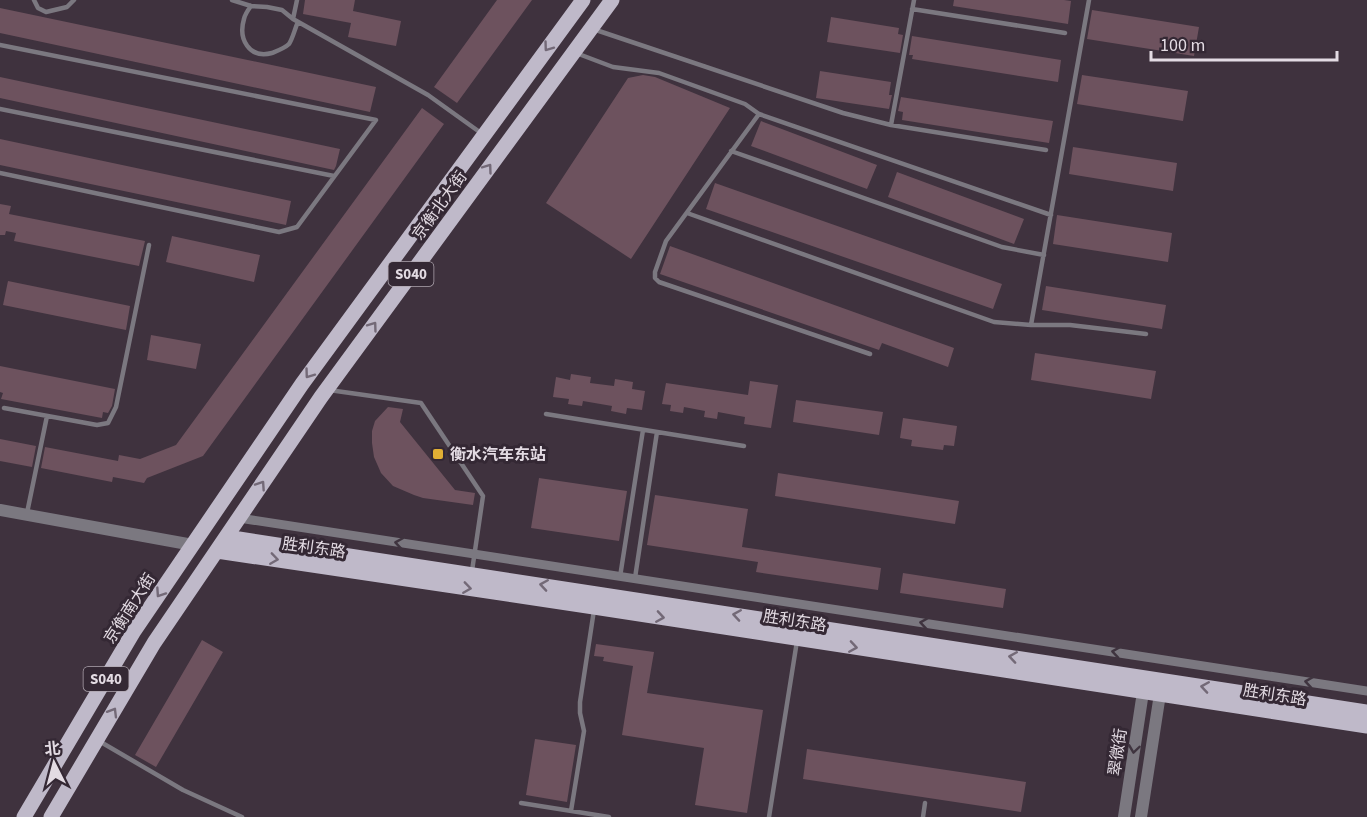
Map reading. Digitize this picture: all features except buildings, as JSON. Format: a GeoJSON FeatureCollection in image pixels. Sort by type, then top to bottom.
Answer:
{"type":"FeatureCollection","features":[{"type":"Feature","properties":{"kind":"main road","name":"京衡北大街"},"geometry":{"type":"LineString","coordinates":[[193,544],[302,384],[583,0]]}},
{"type":"Feature","properties":{"kind":"main road","name":"京衡北大街"},"geometry":{"type":"LineString","coordinates":[[217,551],[327,390],[612,0]]}},
{"type":"Feature","properties":{"kind":"main road","name":"胜利东路"},"geometry":{"type":"LineString","coordinates":[[226,537],[1367,712]]}},
{"type":"Feature","properties":{"kind":"main road","name":"京衡南大街"},"geometry":{"type":"LineString","coordinates":[[24,817],[134,631],[193,544]]}},
{"type":"Feature","properties":{"kind":"main road","name":"胜利东路"},"geometry":{"type":"LineString","coordinates":[[217,551],[1367,726]]}},
{"type":"Feature","properties":{"kind":"main road","name":"S040"},"geometry":{"type":"LineString","coordinates":[[51,817],[154,643],[217,551]]}},
{"type":"Feature","properties":{"kind":"street"},"geometry":{"type":"LineString","coordinates":[[0,510],[193,544]]}},
{"type":"Feature","properties":{"kind":"street"},"geometry":{"type":"LineString","coordinates":[[239,518],[1367,691]]}},
{"type":"Feature","properties":{"kind":"street","name":"翠微街"},"geometry":{"type":"LineString","coordinates":[[1125,817],[1143,692]]}},
{"type":"Feature","properties":{"kind":"street","name":"翠微街"},"geometry":{"type":"LineString","coordinates":[[1142,817],[1160,694]]}},
{"type":"Feature","properties":{"kind":"lane"},"geometry":{"type":"LineString","coordinates":[[34,0],[38,8],[46,12],[67,7],[74,0]]}},
{"type":"Feature","properties":{"kind":"lane"},"geometry":{"type":"LineString","coordinates":[[232,0],[251,6],[282,10],[295,20],[428,95],[484,135]]}},
{"type":"Feature","properties":{"kind":"lane"},"geometry":{"type":"LineString","coordinates":[[251,6],[244,17],[242,29],[246,45],[249,50],[258,54],[267,54],[289,44],[297,0]]}},
{"type":"Feature","properties":{"kind":"lane"},"geometry":{"type":"LineString","coordinates":[[891,125],[914,0]]}},
{"type":"Feature","properties":{"kind":"lane"},"geometry":{"type":"LineString","coordinates":[[1031,325],[1089,0]]}},
{"type":"Feature","properties":{"kind":"lane"},"geometry":{"type":"LineString","coordinates":[[912,9],[1065,33]]}},
{"type":"Feature","properties":{"kind":"lane"},"geometry":{"type":"LineString","coordinates":[[591,28],[843,113],[891,125],[1046,150]]}},
{"type":"Feature","properties":{"kind":"lane"},"geometry":{"type":"LineString","coordinates":[[0,45],[376,120],[297,227],[279,232],[0,173]]}},
{"type":"Feature","properties":{"kind":"lane"},"geometry":{"type":"LineString","coordinates":[[574,51],[613,67],[659,73],[745,104],[759,114],[1051,215]]}},
{"type":"Feature","properties":{"kind":"lane"},"geometry":{"type":"LineString","coordinates":[[0,109],[334,176]]}},
{"type":"Feature","properties":{"kind":"lane"},"geometry":{"type":"LineString","coordinates":[[759,114],[666,241],[655,278],[659,282],[870,354]]}},
{"type":"Feature","properties":{"kind":"lane"},"geometry":{"type":"LineString","coordinates":[[731,151],[1002,247],[1044,255]]}},
{"type":"Feature","properties":{"kind":"lane"},"geometry":{"type":"LineString","coordinates":[[687,213],[994,322],[1070,325],[1146,334]]}},
{"type":"Feature","properties":{"kind":"lane"},"geometry":{"type":"LineString","coordinates":[[4,408],[97,425],[108,423],[116,407],[148,245]]}},
{"type":"Feature","properties":{"kind":"lane"},"geometry":{"type":"LineString","coordinates":[[327,390],[421,403],[483,496],[472,574]]}},
{"type":"Feature","properties":{"kind":"lane"},"geometry":{"type":"LineString","coordinates":[[546,414],[744,446]]}},
{"type":"Feature","properties":{"kind":"lane"},"geometry":{"type":"LineString","coordinates":[[27,515],[47,416]]}},
{"type":"Feature","properties":{"kind":"lane"},"geometry":{"type":"LineString","coordinates":[[620,577],[643,430]]}},
{"type":"Feature","properties":{"kind":"lane"},"geometry":{"type":"LineString","coordinates":[[635,579],[657,432]]}},
{"type":"Feature","properties":{"kind":"lane"},"geometry":{"type":"LineString","coordinates":[[571,811],[584,731],[580,702],[594,607]]}},
{"type":"Feature","properties":{"kind":"lane"},"geometry":{"type":"LineString","coordinates":[[769,817],[797,638]]}},
{"type":"Feature","properties":{"kind":"lane"},"geometry":{"type":"LineString","coordinates":[[97,740],[183,790],[242,817]]}},
{"type":"Feature","properties":{"kind":"lane"},"geometry":{"type":"LineString","coordinates":[[923,817],[925,803]]}},
{"type":"Feature","properties":{"kind":"lane"},"geometry":{"type":"LineString","coordinates":[[521,804],[609,817]]}},
{"type":"Feature","properties":{"kind":"place","name":"衡水汽车东站"},"geometry":{"type":"Point","coordinates":[438,454]}}]}
